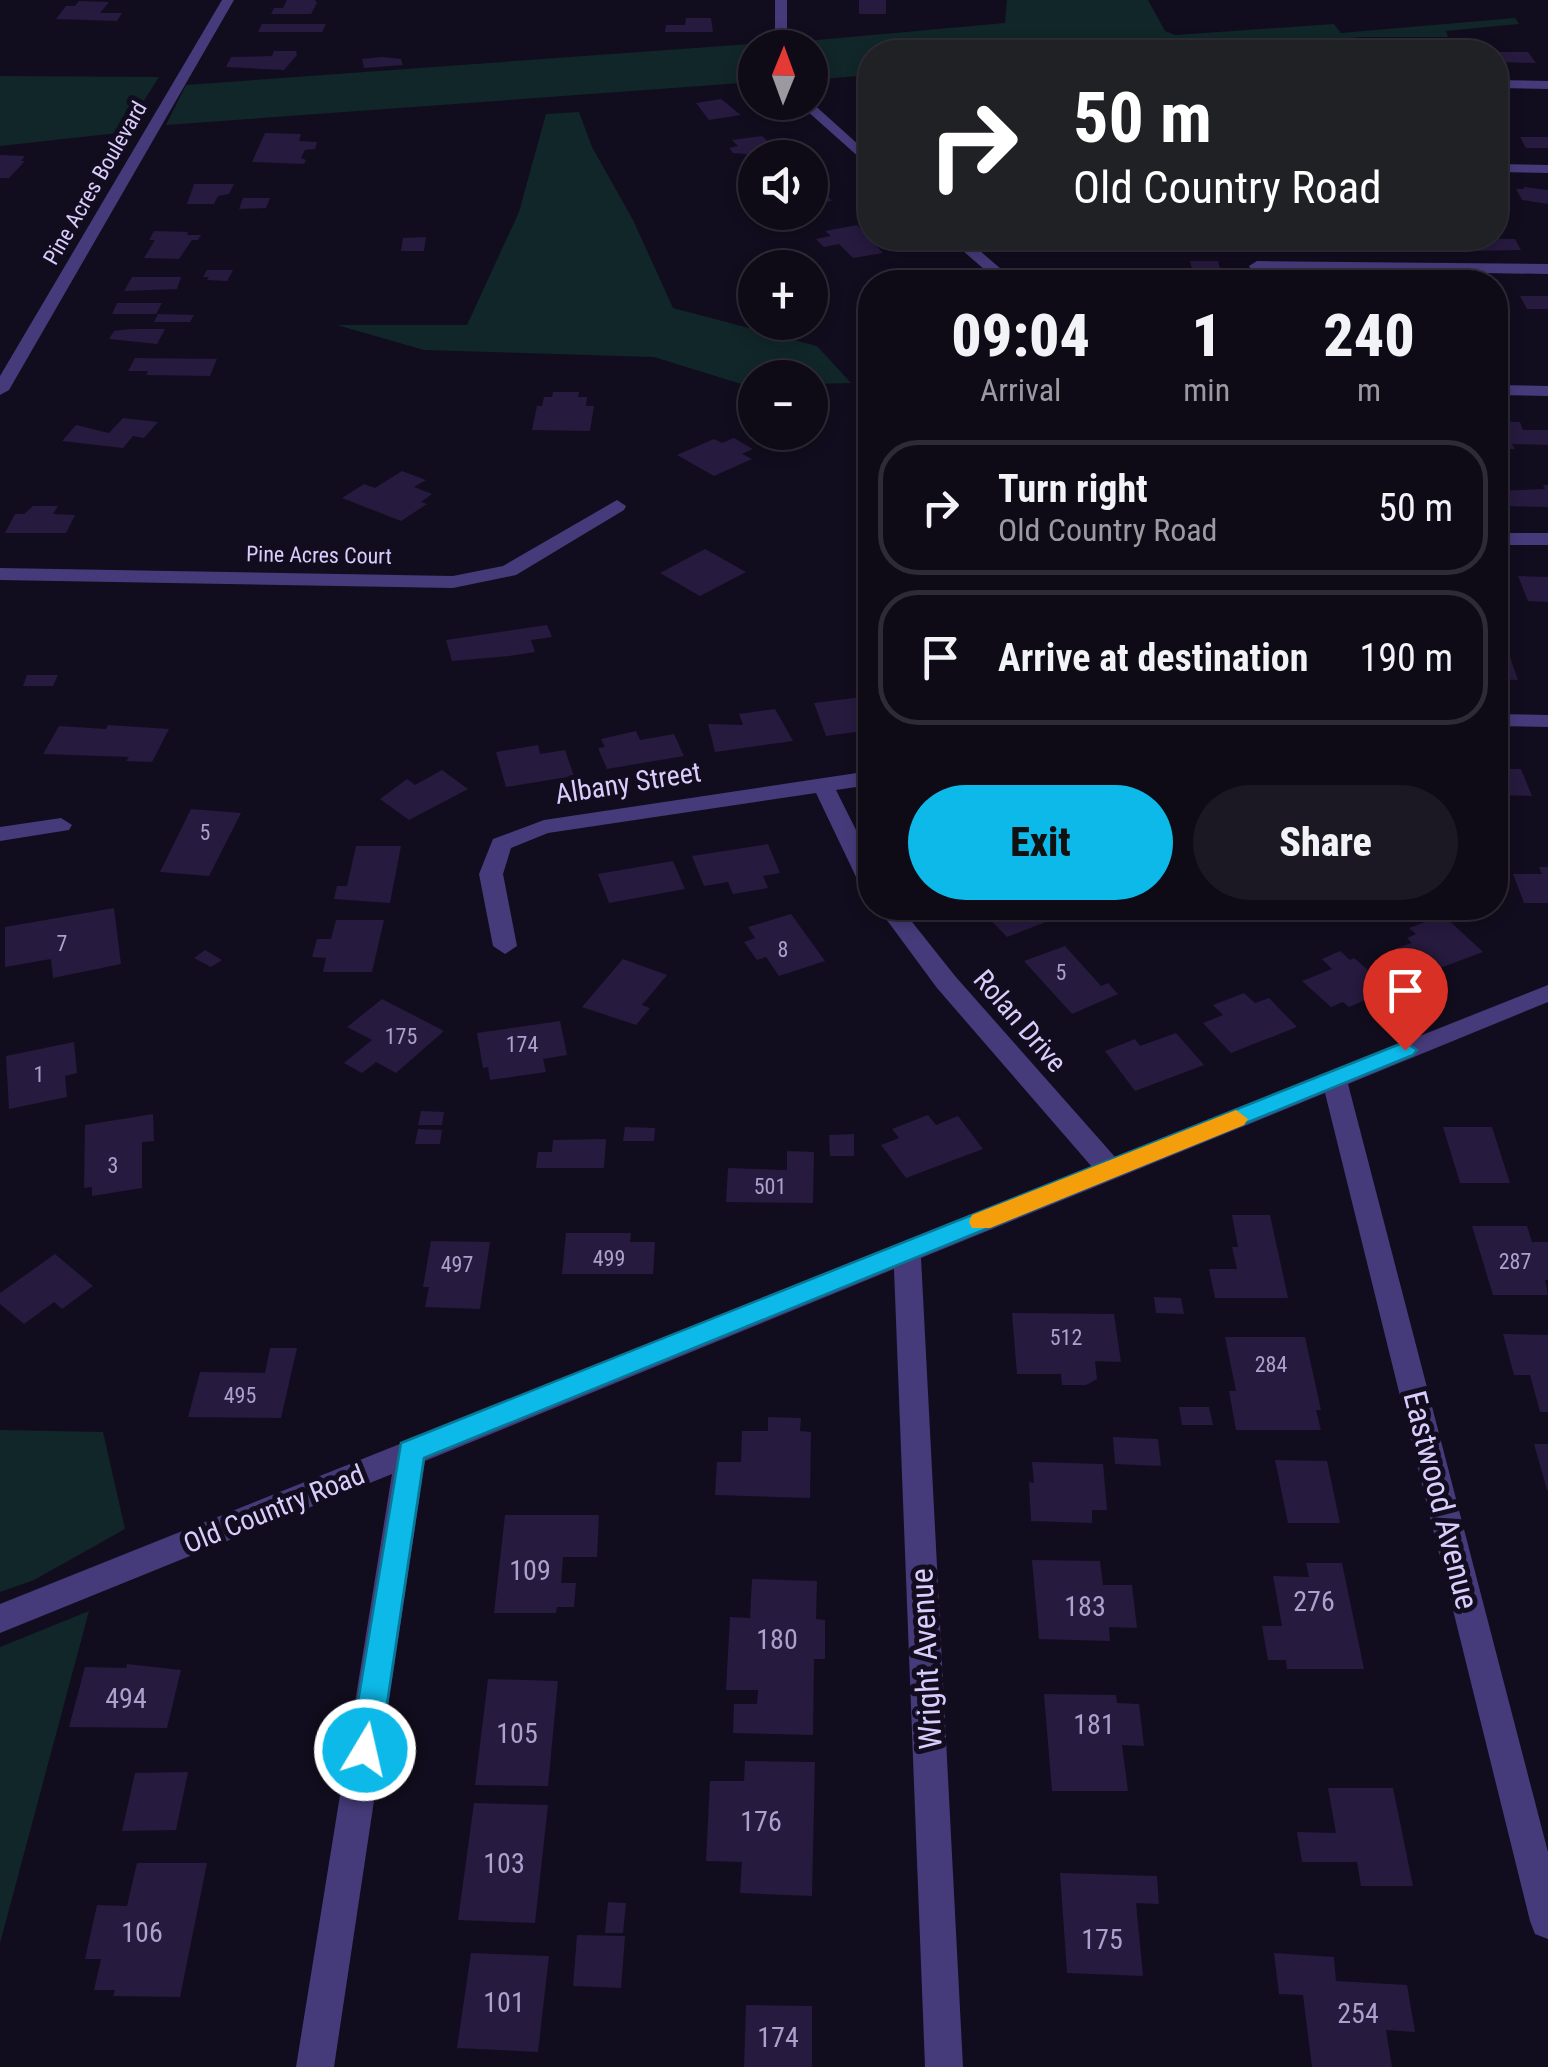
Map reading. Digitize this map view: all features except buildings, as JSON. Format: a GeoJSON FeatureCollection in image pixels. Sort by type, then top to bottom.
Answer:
{"type":"FeatureCollection","features":[{"type":"Feature","properties":{"kind":"street","name":"Pine Acres Boulevard"},"geometry":{"type":"LineString","coordinates":[[0,390],[228,0]]}},
{"type":"Feature","properties":{"kind":"street"},"geometry":{"type":"LineString","coordinates":[[781,0],[781,30]]}},
{"type":"Feature","properties":{"kind":"street"},"geometry":{"type":"LineString","coordinates":[[1508,84],[1548,84]]}},
{"type":"Feature","properties":{"kind":"street"},"geometry":{"type":"LineString","coordinates":[[823,120],[858,152]]}},
{"type":"Feature","properties":{"kind":"street"},"geometry":{"type":"LineString","coordinates":[[1508,168],[1548,168]]}},
{"type":"Feature","properties":{"kind":"street"},"geometry":{"type":"LineString","coordinates":[[970,250],[994,270]]}},
{"type":"Feature","properties":{"kind":"street"},"geometry":{"type":"LineString","coordinates":[[1257,266],[1548,269]]}},
{"type":"Feature","properties":{"kind":"street"},"geometry":{"type":"LineString","coordinates":[[1508,390],[1548,391]]}},
{"type":"Feature","properties":{"kind":"street","name":"Pine Acres Court"},"geometry":{"type":"LineString","coordinates":[[0,574],[452,582],[508,571],[617,506]]}},
{"type":"Feature","properties":{"kind":"street"},"geometry":{"type":"LineString","coordinates":[[1508,539],[1548,539]]}},
{"type":"Feature","properties":{"kind":"street"},"geometry":{"type":"LineString","coordinates":[[1508,720],[1548,721]]}},
{"type":"Feature","properties":{"kind":"street","name":"Albany Street"},"geometry":{"type":"LineString","coordinates":[[505,946],[491,874],[501,844],[544,827],[858,780]]}},
{"type":"Feature","properties":{"kind":"street"},"geometry":{"type":"LineString","coordinates":[[822,784],[858,856]]}},
{"type":"Feature","properties":{"kind":"street"},"geometry":{"type":"LineString","coordinates":[[0,834],[61,825]]}},
{"type":"Feature","properties":{"kind":"street","name":"Rolan Drive"},"geometry":{"type":"LineString","coordinates":[[897,920],[946,982],[1110,1170]]}},
{"type":"Feature","properties":{"kind":"street","name":"Old Country Road"},"geometry":{"type":"LineString","coordinates":[[0,1619],[1548,993]]}},
{"type":"Feature","properties":{"kind":"street","name":"Eastwood Avenue"},"geometry":{"type":"LineString","coordinates":[[1334,1078],[1548,1921]]}},
{"type":"Feature","properties":{"kind":"street","name":"Wright Avenue"},"geometry":{"type":"LineString","coordinates":[[906,1251],[944,2067]]}},
{"type":"Feature","properties":{"kind":"street"},"geometry":{"type":"LineString","coordinates":[[315,2067],[411,1452]]}},
{"type":"Feature","properties":{"kind":"green space"},"geometry":{"type":"Polygon","coordinates":[[[1007,0],[1148,0],[1165,31],[1175,35],[1334,24],[1341,33],[1515,18],[1519,24],[1446,31],[1448,37],[1325,40],[858,40],[858,76],[828,78],[828,39],[1005,23],[1007,0]]]}},
{"type":"Feature","properties":{"kind":"green space"},"geometry":{"type":"Polygon","coordinates":[[[738,45],[738,83],[166,125],[186,85],[738,45]]]}},
{"type":"Feature","properties":{"kind":"green space"},"geometry":{"type":"Polygon","coordinates":[[[0,76],[159,77],[129,124],[118,133],[0,146],[0,76]]]}},
{"type":"Feature","properties":{"kind":"green space"},"geometry":{"type":"Polygon","coordinates":[[[579,112],[592,147],[633,220],[673,308],[738,325],[738,340],[794,340],[817,346],[851,383],[828,384],[828,360],[738,360],[738,383],[654,357],[424,350],[337,325],[467,325],[519,212],[546,114],[579,112]]]}},
{"type":"Feature","properties":{"kind":"green space"},"geometry":{"type":"Polygon","coordinates":[[[0,1430],[103,1432],[125,1529],[34,1580],[0,1592],[0,1430]]]}},
{"type":"Feature","properties":{"kind":"green space"},"geometry":{"type":"Polygon","coordinates":[[[89,1611],[0,1943],[0,1647],[89,1611]]]}},
{"type":"Feature","properties":{"kind":"slow traffic"},"geometry":{"type":"LineString","coordinates":[[981,1222],[1236,1119]]}},
{"type":"Feature","properties":{"kind":"route"},"geometry":{"type":"LineString","coordinates":[[365,1750],[411,1452],[1405,1050]]}}]}
